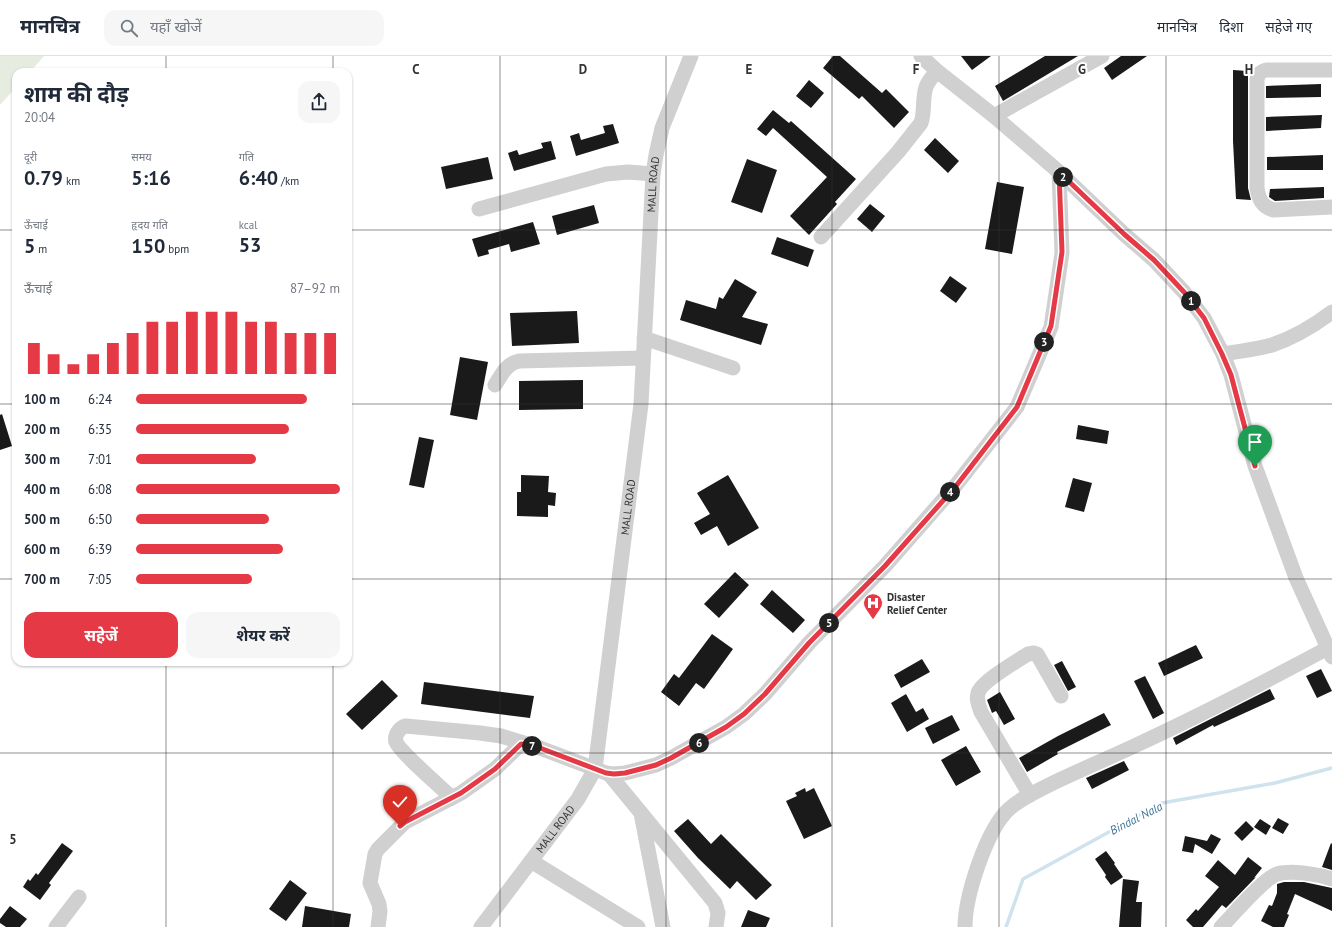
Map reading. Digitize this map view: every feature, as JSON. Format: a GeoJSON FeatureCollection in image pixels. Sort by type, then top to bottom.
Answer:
{"type":"FeatureCollection","features":[{"type":"Feature","properties":{"kind":"street","name":"MALL ROAD"},"geometry":{"type":"LineString","coordinates":[[481,927],[578,799],[602,771],[641,404],[656,155],[662,128],[691,56]]}},
{"type":"Feature","properties":{"kind":"street"},"geometry":{"type":"LineString","coordinates":[[921,56],[936,71],[994,116],[1059,172],[1124,234],[1154,260],[1184,292],[1204,318],[1231,375],[1255,466],[1296,578],[1330,652],[1131,748],[1075,772],[1030,795],[1008,810],[994,829],[975,872],[965,916],[965,927]]}},
{"type":"Feature","properties":{"kind":"street"},"geometry":{"type":"LineString","coordinates":[[994,116],[1102,56]]}},
{"type":"Feature","properties":{"kind":"street"},"geometry":{"type":"LineString","coordinates":[[1332,70],[1266,70],[1258,74],[1257,188],[1258,197],[1262,203],[1265,207],[1273,210],[1332,208]]}},
{"type":"Feature","properties":{"kind":"street"},"geometry":{"type":"LineString","coordinates":[[821,237],[898,152],[921,122],[923,118],[927,86],[936,71]]}},
{"type":"Feature","properties":{"kind":"street"},"geometry":{"type":"LineString","coordinates":[[479,209],[606,174],[628,172],[654,174]]}},
{"type":"Feature","properties":{"kind":"street"},"geometry":{"type":"LineString","coordinates":[[452,798],[404,752],[397,743],[396,737],[400,728],[406,726],[501,736],[521,744],[540,748],[602,771],[625,773],[656,765],[726,727],[744,714],[765,694],[809,643],[885,566],[956,486],[1017,407],[1051,326],[1062,252],[1059,172]]}},
{"type":"Feature","properties":{"kind":"street"},"geometry":{"type":"LineString","coordinates":[[1222,354],[1272,345],[1322,320],[1332,312]]}},
{"type":"Feature","properties":{"kind":"street"},"geometry":{"type":"LineString","coordinates":[[644,338],[733,368]]}},
{"type":"Feature","properties":{"kind":"street"},"geometry":{"type":"LineString","coordinates":[[495,385],[504,371],[512,363],[519,361],[643,358]]}},
{"type":"Feature","properties":{"kind":"street"},"geometry":{"type":"LineString","coordinates":[[1030,795],[981,712],[978,704],[978,694],[981,688],[990,680],[1028,654],[1034,653],[1037,654],[1061,696]]}},
{"type":"Feature","properties":{"kind":"street"},"geometry":{"type":"LineString","coordinates":[[378,927],[380,911],[379,904],[370,883],[375,854],[378,849],[405,822],[461,793],[495,769],[521,744]]}},
{"type":"Feature","properties":{"kind":"street"},"geometry":{"type":"LineString","coordinates":[[602,771],[640,812],[715,903],[718,913],[716,927]]}},
{"type":"Feature","properties":{"kind":"street"},"geometry":{"type":"LineString","coordinates":[[640,812],[663,927]]}},
{"type":"Feature","properties":{"kind":"street"},"geometry":{"type":"LineString","coordinates":[[531,861],[638,927]]}},
{"type":"Feature","properties":{"kind":"street"},"geometry":{"type":"LineString","coordinates":[[1221,927],[1258,888],[1276,874],[1315,874],[1332,879]]}},
{"type":"Feature","properties":{"kind":"street"},"geometry":{"type":"LineString","coordinates":[[56,927],[79,897]]}},
{"type":"Feature","properties":{"kind":"shaded area"},"geometry":{"type":"Polygon","coordinates":[[[0,56],[44,56],[34,68],[12,68],[12,92],[0,105],[0,56]]]}},
{"type":"Feature","properties":{"kind":"building"},"geometry":{"type":"Polygon","coordinates":[[[833,56],[840,56],[882,93],[886,89],[909,112],[894,128],[862,96],[859,99],[823,68],[833,56]]]}},
{"type":"Feature","properties":{"kind":"building"},"geometry":{"type":"Polygon","coordinates":[[[961,56],[991,56],[972,70],[961,56]]]}},
{"type":"Feature","properties":{"kind":"building"},"geometry":{"type":"Polygon","coordinates":[[[1045,56],[1078,56],[1003,101],[995,86],[1045,56]]]}},
{"type":"Feature","properties":{"kind":"building"},"geometry":{"type":"Polygon","coordinates":[[[1121,56],[1147,56],[1112,80],[1104,68],[1121,56]]]}},
{"type":"Feature","properties":{"kind":"building"},"geometry":{"type":"Polygon","coordinates":[[[1233,70],[1248,71],[1248,188],[1251,200],[1236,199],[1233,141],[1233,70]]]}},
{"type":"Feature","properties":{"kind":"building"},"geometry":{"type":"Polygon","coordinates":[[[809,80],[824,93],[811,108],[796,96],[809,80]]]}},
{"type":"Feature","properties":{"kind":"building"},"geometry":{"type":"Polygon","coordinates":[[[1321,84],[1321,97],[1266,98],[1266,86],[1321,84]]]}},
{"type":"Feature","properties":{"kind":"building"},"geometry":{"type":"Polygon","coordinates":[[[773,110],[789,123],[791,121],[856,179],[835,202],[837,204],[809,235],[790,216],[827,177],[773,128],[766,136],[757,129],[773,110]]]}},
{"type":"Feature","properties":{"kind":"building"},"geometry":{"type":"Polygon","coordinates":[[[1322,115],[1321,128],[1266,131],[1266,117],[1322,115]]]}},
{"type":"Feature","properties":{"kind":"building"},"geometry":{"type":"Polygon","coordinates":[[[613,124],[619,143],[576,156],[570,136],[579,133],[581,140],[605,133],[603,126],[613,124]]]}},
{"type":"Feature","properties":{"kind":"building"},"geometry":{"type":"Polygon","coordinates":[[[935,138],[959,161],[948,173],[924,150],[935,138]]]}},
{"type":"Feature","properties":{"kind":"building"},"geometry":{"type":"Polygon","coordinates":[[[551,141],[556,159],[514,171],[508,153],[517,150],[519,155],[543,148],[541,143],[551,141]]]}},
{"type":"Feature","properties":{"kind":"building"},"geometry":{"type":"Polygon","coordinates":[[[1323,155],[1323,170],[1267,170],[1267,157],[1323,155]]]}},
{"type":"Feature","properties":{"kind":"building"},"geometry":{"type":"Polygon","coordinates":[[[488,157],[493,179],[446,189],[441,167],[488,157]]]}},
{"type":"Feature","properties":{"kind":"building"},"geometry":{"type":"Polygon","coordinates":[[[747,159],[777,170],[762,213],[731,202],[747,159]]]}},
{"type":"Feature","properties":{"kind":"building"},"geometry":{"type":"Polygon","coordinates":[[[997,182],[1024,187],[1012,254],[985,249],[997,182]]]}},
{"type":"Feature","properties":{"kind":"building"},"geometry":{"type":"Polygon","coordinates":[[[1324,187],[1324,198],[1275,201],[1269,197],[1270,189],[1324,187]]]}},
{"type":"Feature","properties":{"kind":"building"},"geometry":{"type":"Polygon","coordinates":[[[870,204],[885,216],[872,232],[857,219],[870,204]]]}},
{"type":"Feature","properties":{"kind":"building"},"geometry":{"type":"Polygon","coordinates":[[[594,205],[599,223],[557,235],[552,216],[594,205]]]}},
{"type":"Feature","properties":{"kind":"building"},"geometry":{"type":"Polygon","coordinates":[[[533,222],[540,244],[511,252],[509,244],[488,250],[489,254],[478,257],[472,239],[533,222]]]}},
{"type":"Feature","properties":{"kind":"building"},"geometry":{"type":"Polygon","coordinates":[[[777,237],[814,250],[808,267],[771,254],[777,237]]]}},
{"type":"Feature","properties":{"kind":"building"},"geometry":{"type":"Polygon","coordinates":[[[950,276],[967,288],[956,303],[940,291],[950,276]]]}},
{"type":"Feature","properties":{"kind":"building"},"geometry":{"type":"Polygon","coordinates":[[[735,279],[757,292],[742,317],[768,324],[761,345],[680,320],[686,300],[716,309],[719,297],[723,299],[735,279]]]}},
{"type":"Feature","properties":{"kind":"building"},"geometry":{"type":"Polygon","coordinates":[[[577,311],[579,343],[512,346],[510,313],[577,311]]]}},
{"type":"Feature","properties":{"kind":"building"},"geometry":{"type":"Polygon","coordinates":[[[460,357],[488,362],[477,420],[450,415],[460,357]]]}},
{"type":"Feature","properties":{"kind":"building"},"geometry":{"type":"Polygon","coordinates":[[[583,380],[583,409],[519,410],[519,381],[583,380]]]}},
{"type":"Feature","properties":{"kind":"building"},"geometry":{"type":"Polygon","coordinates":[[[2,414],[12,446],[0,450],[0,415],[2,414]]]}},
{"type":"Feature","properties":{"kind":"building"},"geometry":{"type":"Polygon","coordinates":[[[1078,425],[1109,431],[1107,444],[1076,439],[1078,425]]]}},
{"type":"Feature","properties":{"kind":"building"},"geometry":{"type":"Polygon","coordinates":[[[419,437],[434,440],[424,488],[409,485],[419,437]]]}},
{"type":"Feature","properties":{"kind":"building"},"geometry":{"type":"Polygon","coordinates":[[[521,475],[549,476],[548,492],[556,493],[555,506],[548,505],[548,517],[517,516],[517,492],[521,492],[521,475]]]}},
{"type":"Feature","properties":{"kind":"building"},"geometry":{"type":"Polygon","coordinates":[[[728,475],[759,528],[728,546],[717,526],[701,535],[694,523],[710,514],[697,493],[728,475]]]}},
{"type":"Feature","properties":{"kind":"building"},"geometry":{"type":"Polygon","coordinates":[[[1073,478],[1092,483],[1084,512],[1065,507],[1073,478]]]}},
{"type":"Feature","properties":{"kind":"building"},"geometry":{"type":"Polygon","coordinates":[[[735,572],[749,585],[719,618],[704,604],[735,572]]]}},
{"type":"Feature","properties":{"kind":"building"},"geometry":{"type":"Polygon","coordinates":[[[772,590],[805,620],[793,633],[760,604],[772,590]]]}},
{"type":"Feature","properties":{"kind":"building"},"geometry":{"type":"Polygon","coordinates":[[[712,634],[733,649],[704,689],[696,683],[679,706],[661,692],[674,674],[679,678],[712,634]]]}},
{"type":"Feature","properties":{"kind":"building"},"geometry":{"type":"Polygon","coordinates":[[[1196,645],[1203,658],[1164,676],[1158,663],[1196,645]]]}},
{"type":"Feature","properties":{"kind":"building"},"geometry":{"type":"Polygon","coordinates":[[[922,659],[930,672],[901,688],[894,675],[922,659]]]}},
{"type":"Feature","properties":{"kind":"building"},"geometry":{"type":"Polygon","coordinates":[[[1062,661],[1076,687],[1068,691],[1054,665],[1062,661]]]}},
{"type":"Feature","properties":{"kind":"building"},"geometry":{"type":"Polygon","coordinates":[[[1321,669],[1332,691],[1317,698],[1306,676],[1321,669]]]}},
{"type":"Feature","properties":{"kind":"building"},"geometry":{"type":"Polygon","coordinates":[[[1145,676],[1164,713],[1153,719],[1134,681],[1145,676]]]}},
{"type":"Feature","properties":{"kind":"building"},"geometry":{"type":"Polygon","coordinates":[[[382,680],[398,696],[362,730],[346,714],[382,680]]]}},
{"type":"Feature","properties":{"kind":"building"},"geometry":{"type":"Polygon","coordinates":[[[424,682],[534,696],[530,718],[421,704],[424,682]]]}},
{"type":"Feature","properties":{"kind":"building"},"geometry":{"type":"Polygon","coordinates":[[[1270,689],[1275,699],[1214,727],[1213,725],[1176,745],[1173,738],[1270,689]]]}},
{"type":"Feature","properties":{"kind":"building"},"geometry":{"type":"Polygon","coordinates":[[[1000,692],[1015,719],[1004,725],[996,711],[992,713],[987,700],[1000,692]]]}},
{"type":"Feature","properties":{"kind":"building"},"geometry":{"type":"Polygon","coordinates":[[[906,694],[916,712],[923,708],[929,719],[907,732],[891,703],[906,694]]]}},
{"type":"Feature","properties":{"kind":"building"},"geometry":{"type":"Polygon","coordinates":[[[1104,713],[1111,725],[1057,752],[1058,754],[1027,772],[1019,758],[1104,713]]]}},
{"type":"Feature","properties":{"kind":"building"},"geometry":{"type":"Polygon","coordinates":[[[952,715],[960,730],[933,744],[925,728],[952,715]]]}},
{"type":"Feature","properties":{"kind":"building"},"geometry":{"type":"Polygon","coordinates":[[[966,746],[981,772],[956,786],[941,760],[966,746]]]}},
{"type":"Feature","properties":{"kind":"building"},"geometry":{"type":"Polygon","coordinates":[[[1124,761],[1129,770],[1092,789],[1086,778],[1124,761]]]}},
{"type":"Feature","properties":{"kind":"building"},"geometry":{"type":"Polygon","coordinates":[[[805,788],[806,792],[814,788],[832,826],[804,839],[786,801],[797,796],[795,793],[805,788]]]}},
{"type":"Feature","properties":{"kind":"building"},"geometry":{"type":"Polygon","coordinates":[[[1278,818],[1289,824],[1283,834],[1272,828],[1278,818]]]}},
{"type":"Feature","properties":{"kind":"building"},"geometry":{"type":"Polygon","coordinates":[[[688,819],[711,844],[721,834],[772,885],[756,900],[737,881],[730,889],[698,858],[674,831],[688,819]]]}},
{"type":"Feature","properties":{"kind":"building"},"geometry":{"type":"Polygon","coordinates":[[[1260,819],[1271,826],[1266,835],[1254,827],[1260,819]]]}},
{"type":"Feature","properties":{"kind":"building"},"geometry":{"type":"Polygon","coordinates":[[[1246,821],[1254,829],[1242,841],[1234,833],[1246,821]]]}},
{"type":"Feature","properties":{"kind":"building"},"geometry":{"type":"Polygon","coordinates":[[[1211,834],[1221,839],[1212,854],[1195,844],[1193,853],[1182,851],[1185,836],[1207,841],[1211,834]]]}},
{"type":"Feature","properties":{"kind":"building"},"geometry":{"type":"Polygon","coordinates":[[[62,843],[73,851],[49,883],[51,885],[40,900],[23,887],[28,879],[30,881],[36,873],[38,875],[62,843]]]}},
{"type":"Feature","properties":{"kind":"building"},"geometry":{"type":"Polygon","coordinates":[[[1331,843],[1332,844],[1332,870],[1322,867],[1331,843]]]}},
{"type":"Feature","properties":{"kind":"building"},"geometry":{"type":"Polygon","coordinates":[[[1106,851],[1123,877],[1111,885],[1095,859],[1106,851]]]}},
{"type":"Feature","properties":{"kind":"building"},"geometry":{"type":"Polygon","coordinates":[[[1248,857],[1262,868],[1254,878],[1256,877],[1226,908],[1222,905],[1203,927],[1193,927],[1186,920],[1196,909],[1198,911],[1219,887],[1205,876],[1218,860],[1235,875],[1248,857]]]}},
{"type":"Feature","properties":{"kind":"building"},"geometry":{"type":"Polygon","coordinates":[[[1123,879],[1139,881],[1136,902],[1142,902],[1141,927],[1119,927],[1123,879]]]}},
{"type":"Feature","properties":{"kind":"building"},"geometry":{"type":"Polygon","coordinates":[[[290,880],[307,893],[286,921],[269,909],[290,880]]]}},
{"type":"Feature","properties":{"kind":"building"},"geometry":{"type":"Polygon","coordinates":[[[1284,882],[1304,882],[1332,888],[1332,911],[1295,894],[1287,914],[1289,915],[1284,927],[1273,927],[1261,921],[1269,905],[1272,906],[1277,893],[1277,884],[1284,882]]]}},
{"type":"Feature","properties":{"kind":"building"},"geometry":{"type":"Polygon","coordinates":[[[10,906],[27,919],[20,927],[6,927],[0,923],[0,919],[10,906]]]}},
{"type":"Feature","properties":{"kind":"building"},"geometry":{"type":"Polygon","coordinates":[[[305,906],[351,914],[349,927],[302,927],[305,906]]]}},
{"type":"Feature","properties":{"kind":"building"},"geometry":{"type":"Polygon","coordinates":[[[748,910],[770,918],[766,927],[741,927],[748,910]]]}},
{"type":"Feature","properties":{"kind":"waterway","name":"Bindal Nala"},"geometry":{"type":"LineString","coordinates":[[1006,927],[1023,879],[1162,803],[1275,783],[1332,768]]}},
{"type":"Feature","properties":{"kind":"place","name":"Disaster Relief Center"},"geometry":{"type":"Point","coordinates":[873,620]}},
{"type":"Feature","properties":{"kind":"route"},"geometry":{"type":"LineString","coordinates":[[400,826],[461,793],[495,769],[521,744],[540,748],[606,773],[625,773],[656,765],[726,727],[744,714],[765,694],[809,643],[885,566],[956,486],[1017,407],[1051,326],[1062,252],[1059,172],[1124,234],[1154,260],[1184,292],[1204,318],[1231,375],[1255,466]]}}]}
